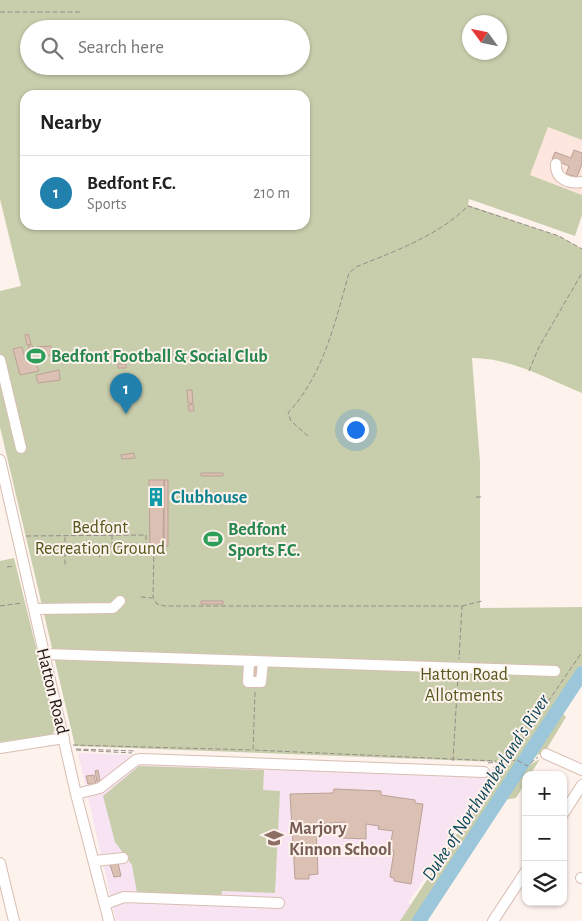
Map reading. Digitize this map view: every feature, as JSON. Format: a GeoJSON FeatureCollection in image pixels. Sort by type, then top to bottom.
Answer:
{"type":"FeatureCollection","features":[{"type":"Feature","properties":{"kind":"street"},"geometry":{"type":"LineString","coordinates":[[556,164],[556,170],[562,179],[573,184],[582,182]]}},
{"type":"Feature","properties":{"kind":"street"},"geometry":{"type":"LineString","coordinates":[[1,368],[21,448]]}},
{"type":"Feature","properties":{"kind":"street","name":"Hatton Road"},"geometry":{"type":"LineString","coordinates":[[0,460],[76,794],[95,861],[109,921]]}},
{"type":"Feature","properties":{"kind":"street"},"geometry":{"type":"LineString","coordinates":[[34,605],[113,608],[120,601]]}},
{"type":"Feature","properties":{"kind":"street"},"geometry":{"type":"LineString","coordinates":[[45,654],[555,671]]}},
{"type":"Feature","properties":{"kind":"street"},"geometry":{"type":"LineString","coordinates":[[249,662],[248,682],[261,682],[263,662]]}},
{"type":"Feature","properties":{"kind":"street"},"geometry":{"type":"LineString","coordinates":[[0,748],[65,742]]}},
{"type":"Feature","properties":{"kind":"street"},"geometry":{"type":"LineString","coordinates":[[546,754],[582,770]]}},
{"type":"Feature","properties":{"kind":"street"},"geometry":{"type":"LineString","coordinates":[[76,794],[100,788],[136,760],[141,759],[484,772]]}},
{"type":"Feature","properties":{"kind":"street"},"geometry":{"type":"LineString","coordinates":[[567,808],[582,785]]}},
{"type":"Feature","properties":{"kind":"street"},"geometry":{"type":"LineString","coordinates":[[95,861],[123,858]]}},
{"type":"Feature","properties":{"kind":"street"},"geometry":{"type":"LineString","coordinates":[[0,862],[14,921]]}},
{"type":"Feature","properties":{"kind":"street"},"geometry":{"type":"LineString","coordinates":[[494,921],[522,877]]}},
{"type":"Feature","properties":{"kind":"street"},"geometry":{"type":"LineString","coordinates":[[105,904],[124,898],[242,900],[279,903]]}},
{"type":"Feature","properties":{"kind":"path"},"geometry":{"type":"LineString","coordinates":[[0,12],[81,12]]}},
{"type":"Feature","properties":{"kind":"path"},"geometry":{"type":"LineString","coordinates":[[308,436],[291,422],[288,413],[303,396],[328,346],[349,273],[356,267],[408,245],[455,219],[468,206],[559,236],[582,248]]}},
{"type":"Feature","properties":{"kind":"path"},"geometry":{"type":"LineString","coordinates":[[529,372],[539,347],[582,273]]}},
{"type":"Feature","properties":{"kind":"path"},"geometry":{"type":"LineString","coordinates":[[578,282],[582,279]]}},
{"type":"Feature","properties":{"kind":"path"},"geometry":{"type":"LineString","coordinates":[[476,497],[484,497]]}},
{"type":"Feature","properties":{"kind":"path"},"geometry":{"type":"LineString","coordinates":[[112,535],[112,547]]}},
{"type":"Feature","properties":{"kind":"path"},"geometry":{"type":"LineString","coordinates":[[18,536],[146,535],[146,546]]}},
{"type":"Feature","properties":{"kind":"path"},"geometry":{"type":"LineString","coordinates":[[65,536],[65,566]]}},
{"type":"Feature","properties":{"kind":"path"},"geometry":{"type":"LineString","coordinates":[[99,557],[112,547],[146,546],[146,548],[154,548],[153,598],[157,604],[164,606],[462,606],[482,601]]}},
{"type":"Feature","properties":{"kind":"path"},"geometry":{"type":"LineString","coordinates":[[141,598],[153,598]]}},
{"type":"Feature","properties":{"kind":"path"},"geometry":{"type":"LineString","coordinates":[[0,606],[34,605]]}},
{"type":"Feature","properties":{"kind":"path"},"geometry":{"type":"LineString","coordinates":[[453,763],[462,606]]}},
{"type":"Feature","properties":{"kind":"path"},"geometry":{"type":"LineString","coordinates":[[512,760],[517,747],[582,652]]}},
{"type":"Feature","properties":{"kind":"path"},"geometry":{"type":"LineString","coordinates":[[252,750],[256,682]]}},
{"type":"Feature","properties":{"kind":"path"},"geometry":{"type":"LineString","coordinates":[[65,742],[75,744],[496,761]]}},
{"type":"Feature","properties":{"kind":"path"},"geometry":{"type":"LineString","coordinates":[[500,764],[517,760],[527,766],[537,757],[543,758],[546,754]]}},
{"type":"Feature","properties":{"kind":"shaded area"},"geometry":{"type":"Polygon","coordinates":[[[548,127],[582,140],[582,195],[529,175],[548,127]]]}},
{"type":"Feature","properties":{"kind":"shaded area","name":"Marjory Kinnon School"},"geometry":{"type":"Polygon","coordinates":[[[78,753],[496,769],[408,903],[411,904],[400,921],[116,921],[78,753]]]}},
{"type":"Feature","properties":{"kind":"green space"},"geometry":{"type":"Polygon","coordinates":[[[0,0],[582,0],[582,140],[548,127],[530,175],[582,195],[582,215],[575,236],[469,199],[468,205],[559,236],[582,249],[582,393],[515,365],[472,358],[480,462],[480,608],[582,607],[582,665],[413,921],[400,921],[506,759],[500,762],[75,746],[0,427],[0,291],[21,286],[0,199],[0,0]]]}},
{"type":"Feature","properties":{"kind":"green space"},"geometry":{"type":"Polygon","coordinates":[[[14,558],[56,728],[52,735],[0,742],[0,561],[14,558]]]}},
{"type":"Feature","properties":{"kind":"green space"},"geometry":{"type":"Polygon","coordinates":[[[561,712],[566,717],[543,755],[538,754],[528,765],[561,712]]]}},
{"type":"Feature","properties":{"kind":"green space"},"geometry":{"type":"Polygon","coordinates":[[[540,759],[532,771],[523,771],[526,767],[540,759]]]}},
{"type":"Feature","properties":{"kind":"green space"},"geometry":{"type":"Polygon","coordinates":[[[139,766],[264,770],[263,790],[280,791],[275,893],[222,891],[221,896],[137,893],[132,865],[115,842],[103,796],[139,766]]]}},
{"type":"Feature","properties":{"kind":"green space"},"geometry":{"type":"Polygon","coordinates":[[[522,773],[522,788],[516,798],[504,800],[522,773]]]}},
{"type":"Feature","properties":{"kind":"building"},"geometry":{"type":"Polygon","coordinates":[[[574,150],[582,153],[582,164],[577,177],[566,174],[569,166],[552,159],[555,152],[571,158],[574,150]]]}},
{"type":"Feature","properties":{"kind":"building"},"geometry":{"type":"Polygon","coordinates":[[[28,334],[31,344],[27,345],[25,335],[28,334]]]}},
{"type":"Feature","properties":{"kind":"building"},"geometry":{"type":"Polygon","coordinates":[[[32,345],[34,353],[28,354],[29,346],[32,345]]]}},
{"type":"Feature","properties":{"kind":"building"},"geometry":{"type":"Polygon","coordinates":[[[51,346],[51,355],[40,356],[40,351],[37,352],[36,347],[51,346]]]}},
{"type":"Feature","properties":{"kind":"building"},"geometry":{"type":"Polygon","coordinates":[[[22,347],[25,359],[33,357],[39,371],[20,375],[13,349],[22,347]]]}},
{"type":"Feature","properties":{"kind":"building"},"geometry":{"type":"Polygon","coordinates":[[[118,364],[126,364],[126,368],[118,368],[118,364]]]}},
{"type":"Feature","properties":{"kind":"building"},"geometry":{"type":"Polygon","coordinates":[[[59,370],[60,380],[38,383],[36,375],[59,370]]]}},
{"type":"Feature","properties":{"kind":"building"},"geometry":{"type":"Polygon","coordinates":[[[187,390],[192,390],[193,403],[188,403],[187,390]]]}},
{"type":"Feature","properties":{"kind":"building"},"geometry":{"type":"Polygon","coordinates":[[[193,404],[194,411],[189,411],[188,405],[193,404]]]}},
{"type":"Feature","properties":{"kind":"building"},"geometry":{"type":"Polygon","coordinates":[[[134,453],[135,458],[122,459],[121,455],[134,453]]]}},
{"type":"Feature","properties":{"kind":"building"},"geometry":{"type":"Polygon","coordinates":[[[201,473],[223,473],[223,476],[201,476],[201,473]]]}},
{"type":"Feature","properties":{"kind":"building","name":"Clubhouse"},"geometry":{"type":"Polygon","coordinates":[[[149,480],[164,480],[163,546],[150,547],[149,480]]]}},
{"type":"Feature","properties":{"kind":"building"},"geometry":{"type":"Polygon","coordinates":[[[164,480],[168,480],[168,546],[164,546],[164,480]]]}},
{"type":"Feature","properties":{"kind":"building"},"geometry":{"type":"Polygon","coordinates":[[[201,601],[223,601],[223,604],[201,604],[201,601]]]}},
{"type":"Feature","properties":{"kind":"building"},"geometry":{"type":"Polygon","coordinates":[[[251,664],[260,665],[259,680],[250,679],[251,664]]]}},
{"type":"Feature","properties":{"kind":"building"},"geometry":{"type":"Polygon","coordinates":[[[98,770],[100,781],[97,782],[95,771],[98,770]]]}},
{"type":"Feature","properties":{"kind":"building"},"geometry":{"type":"Polygon","coordinates":[[[94,775],[96,784],[88,784],[86,776],[94,775]]]}},
{"type":"Feature","properties":{"kind":"building"},"geometry":{"type":"Polygon","coordinates":[[[334,789],[381,791],[381,795],[415,800],[415,803],[423,804],[411,884],[394,881],[394,878],[390,877],[394,851],[392,851],[392,846],[390,845],[393,831],[378,829],[379,826],[366,824],[366,839],[343,838],[345,822],[316,824],[318,874],[309,875],[309,879],[295,879],[290,794],[333,793],[334,789]]]}},
{"type":"Feature","properties":{"kind":"building"},"geometry":{"type":"Polygon","coordinates":[[[118,863],[121,876],[114,877],[110,865],[118,863]]]}},
{"type":"Feature","properties":{"kind":"waterway","name":"Duke of Northumberland's River"},"geometry":{"type":"LineString","coordinates":[[419,921],[582,673]]}},
{"type":"Feature","properties":{"kind":"place","name":"Bedfont Football & Social Club"},"geometry":{"type":"Point","coordinates":[36,356]}},
{"type":"Feature","properties":{"kind":"place","name":"Bedfont F.C."},"geometry":{"type":"Point","coordinates":[126,414]}},
{"type":"Feature","properties":{"kind":"place","name":"Clubhouse"},"geometry":{"type":"Point","coordinates":[156,497]}},
{"type":"Feature","properties":{"kind":"place","name":"Bedfont Sports F.C."},"geometry":{"type":"Point","coordinates":[213,539]}},
{"type":"Feature","properties":{"kind":"place","name":"Marjory Kinnon School"},"geometry":{"type":"Point","coordinates":[274,838]}},
{"type":"Feature","properties":{"kind":"park label","name":"Bedfont Recreation Ground"},"geometry":{"type":"Point","coordinates":[100,537]}},
{"type":"Feature","properties":{"kind":"park label","name":"Hatton Road Allotments"},"geometry":{"type":"Point","coordinates":[464,684]}}]}
